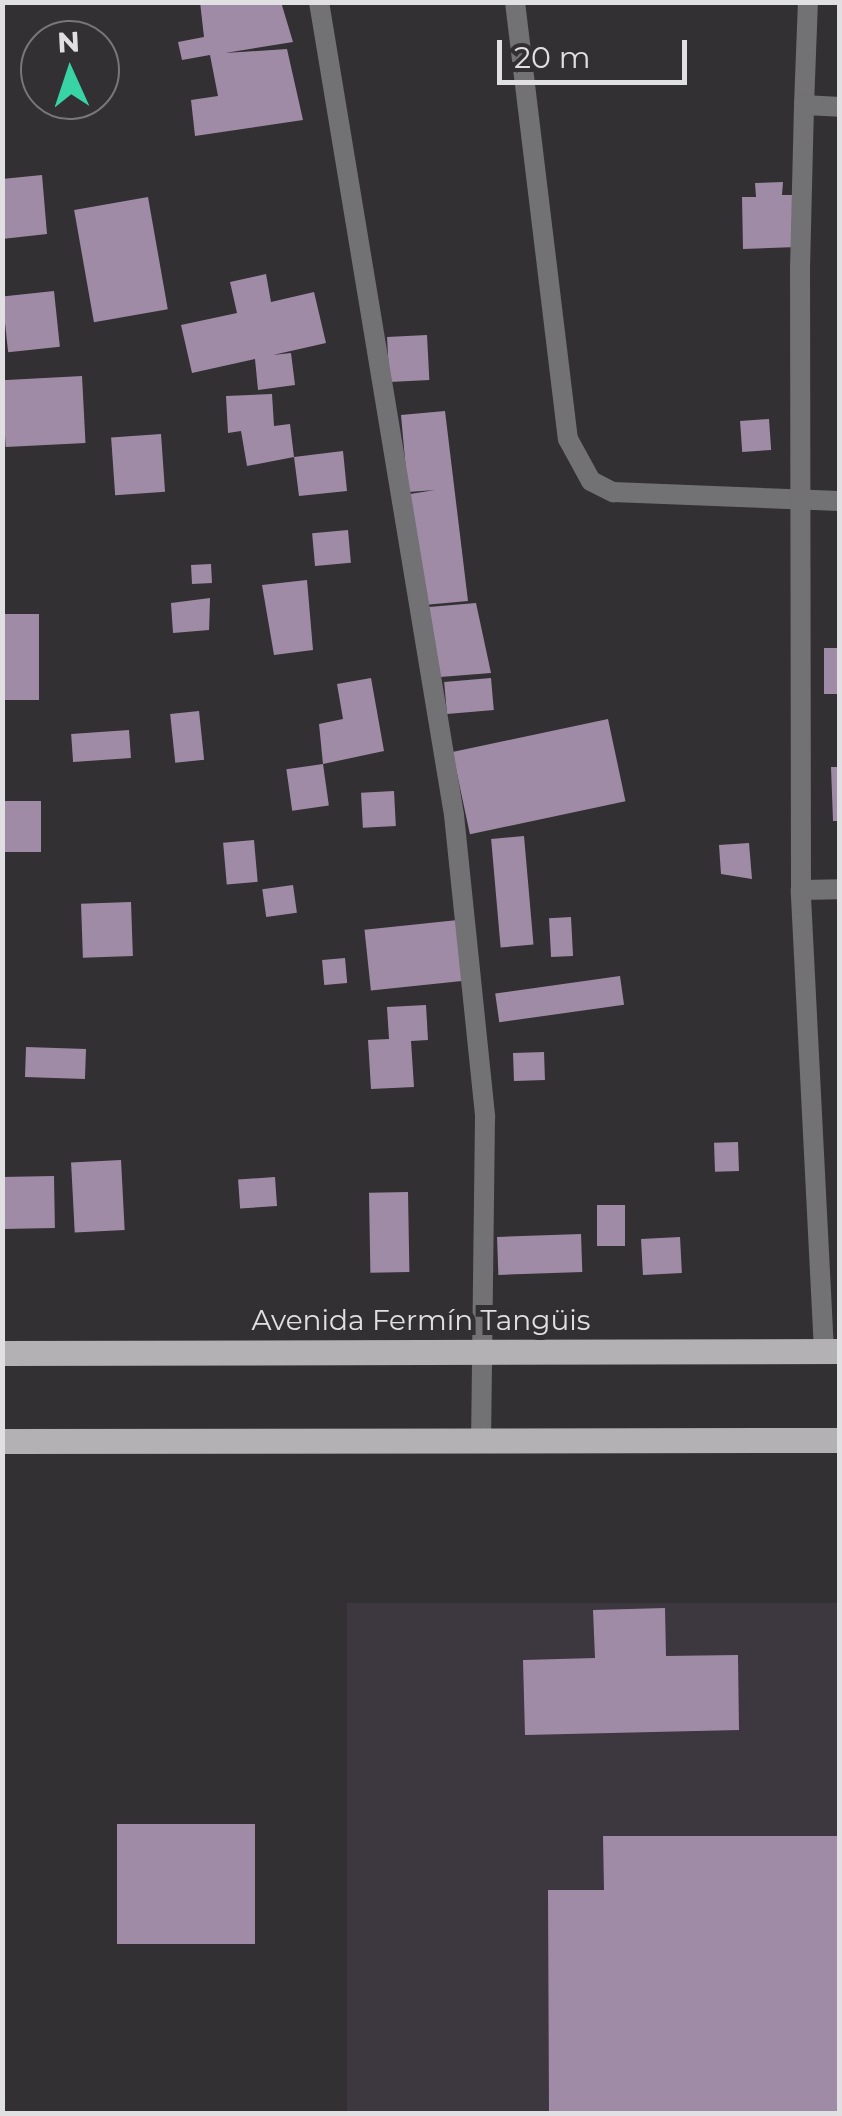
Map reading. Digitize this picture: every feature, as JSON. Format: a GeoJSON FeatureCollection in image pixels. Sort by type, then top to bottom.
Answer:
{"type":"FeatureCollection","features":[{"type":"Feature","properties":{"kind":"main road","name":"Avenida Fermín Tangüis"},"geometry":{"type":"LineString","coordinates":[[2,1353],[832,1351]]}},
{"type":"Feature","properties":{"kind":"main road"},"geometry":{"type":"LineString","coordinates":[[2,1441],[840,1440]]}},
{"type":"Feature","properties":{"kind":"street"},"geometry":{"type":"LineString","coordinates":[[319,2],[454,816],[485,1117],[480,1440]]}},
{"type":"Feature","properties":{"kind":"street"},"geometry":{"type":"LineString","coordinates":[[515,2],[568,439],[591,481],[613,492],[840,501]]}},
{"type":"Feature","properties":{"kind":"street"},"geometry":{"type":"LineString","coordinates":[[808,2],[798,501],[801,890],[832,1351]]}},
{"type":"Feature","properties":{"kind":"street"},"geometry":{"type":"LineString","coordinates":[[804,105],[840,107]]}},
{"type":"Feature","properties":{"kind":"street"},"geometry":{"type":"LineString","coordinates":[[801,890],[840,889]]}},
{"type":"Feature","properties":{"kind":"shaded area"},"geometry":{"type":"Polygon","coordinates":[[[347,1603],[839,1603],[839,2113],[347,2113],[347,1603]]]}},
{"type":"Feature","properties":{"kind":"building"},"geometry":{"type":"Polygon","coordinates":[[[200,2],[281,2],[293,42],[225,53],[287,49],[303,120],[195,136],[191,100],[218,96],[210,55],[182,60],[178,42],[204,37],[200,2]]]}},
{"type":"Feature","properties":{"kind":"building"},"geometry":{"type":"Polygon","coordinates":[[[42,175],[47,234],[2,239],[2,179],[42,175]]]}},
{"type":"Feature","properties":{"kind":"building"},"geometry":{"type":"Polygon","coordinates":[[[783,182],[782,195],[797,195],[797,247],[743,249],[742,197],[756,197],[755,183],[783,182]]]}},
{"type":"Feature","properties":{"kind":"building"},"geometry":{"type":"Polygon","coordinates":[[[148,197],[168,309],[94,322],[74,210],[148,197]]]}},
{"type":"Feature","properties":{"kind":"building"},"geometry":{"type":"Polygon","coordinates":[[[266,274],[271,302],[314,292],[326,343],[273,355],[291,353],[295,385],[258,390],[255,359],[192,373],[181,325],[237,313],[230,282],[266,274]]]}},
{"type":"Feature","properties":{"kind":"building"},"geometry":{"type":"Polygon","coordinates":[[[54,291],[60,347],[8,352],[2,296],[54,291]]]}},
{"type":"Feature","properties":{"kind":"building"},"geometry":{"type":"Polygon","coordinates":[[[427,335],[429,380],[389,382],[387,337],[427,335]]]}},
{"type":"Feature","properties":{"kind":"building"},"geometry":{"type":"Polygon","coordinates":[[[82,376],[86,443],[6,447],[2,380],[82,376]]]}},
{"type":"Feature","properties":{"kind":"building"},"geometry":{"type":"Polygon","coordinates":[[[272,394],[274,426],[290,424],[294,457],[247,466],[241,431],[228,433],[226,396],[272,394]]]}},
{"type":"Feature","properties":{"kind":"building"},"geometry":{"type":"Polygon","coordinates":[[[445,411],[468,601],[424,605],[410,494],[435,490],[408,492],[401,415],[445,411]]]}},
{"type":"Feature","properties":{"kind":"building"},"geometry":{"type":"Polygon","coordinates":[[[769,419],[771,450],[742,452],[740,421],[769,419]]]}},
{"type":"Feature","properties":{"kind":"building"},"geometry":{"type":"Polygon","coordinates":[[[161,434],[165,492],[115,495],[111,437],[161,434]]]}},
{"type":"Feature","properties":{"kind":"building"},"geometry":{"type":"Polygon","coordinates":[[[343,451],[347,491],[299,496],[294,457],[343,451]]]}},
{"type":"Feature","properties":{"kind":"building"},"geometry":{"type":"Polygon","coordinates":[[[348,530],[351,563],[315,566],[312,533],[348,530]]]}},
{"type":"Feature","properties":{"kind":"building"},"geometry":{"type":"Polygon","coordinates":[[[211,564],[212,583],[192,584],[191,565],[211,564]]]}},
{"type":"Feature","properties":{"kind":"building"},"geometry":{"type":"Polygon","coordinates":[[[307,580],[313,650],[274,655],[262,585],[307,580]]]}},
{"type":"Feature","properties":{"kind":"building"},"geometry":{"type":"Polygon","coordinates":[[[210,598],[209,630],[173,633],[171,603],[210,598]]]}},
{"type":"Feature","properties":{"kind":"building"},"geometry":{"type":"Polygon","coordinates":[[[476,603],[491,673],[440,677],[429,607],[476,603]]]}},
{"type":"Feature","properties":{"kind":"building"},"geometry":{"type":"Polygon","coordinates":[[[2,614],[39,614],[39,700],[2,700],[2,614]]]}},
{"type":"Feature","properties":{"kind":"building"},"geometry":{"type":"Polygon","coordinates":[[[824,648],[840,648],[840,694],[824,694],[824,648]]]}},
{"type":"Feature","properties":{"kind":"building"},"geometry":{"type":"Polygon","coordinates":[[[371,678],[384,751],[323,764],[319,724],[343,719],[337,684],[371,678]]]}},
{"type":"Feature","properties":{"kind":"building"},"geometry":{"type":"Polygon","coordinates":[[[491,678],[494,710],[447,714],[444,682],[491,678]]]}},
{"type":"Feature","properties":{"kind":"building"},"geometry":{"type":"Polygon","coordinates":[[[199,711],[204,760],[175,763],[170,714],[199,711]]]}},
{"type":"Feature","properties":{"kind":"building"},"geometry":{"type":"Polygon","coordinates":[[[608,719],[625,801],[470,834],[452,752],[608,719]]]}},
{"type":"Feature","properties":{"kind":"building"},"geometry":{"type":"Polygon","coordinates":[[[129,730],[131,758],[73,762],[71,734],[129,730]]]}},
{"type":"Feature","properties":{"kind":"building"},"geometry":{"type":"Polygon","coordinates":[[[323,764],[329,806],[292,811],[286,769],[323,764]]]}},
{"type":"Feature","properties":{"kind":"building"},"geometry":{"type":"Polygon","coordinates":[[[831,767],[840,767],[840,821],[833,821],[831,767]]]}},
{"type":"Feature","properties":{"kind":"building"},"geometry":{"type":"Polygon","coordinates":[[[394,791],[396,826],[363,828],[361,793],[394,791]]]}},
{"type":"Feature","properties":{"kind":"building"},"geometry":{"type":"Polygon","coordinates":[[[3,801],[41,801],[41,852],[3,852],[3,801]]]}},
{"type":"Feature","properties":{"kind":"building"},"geometry":{"type":"Polygon","coordinates":[[[524,836],[533,945],[501,947],[491,839],[524,836]]]}},
{"type":"Feature","properties":{"kind":"building"},"geometry":{"type":"Polygon","coordinates":[[[254,840],[258,882],[227,885],[223,843],[254,840]]]}},
{"type":"Feature","properties":{"kind":"building"},"geometry":{"type":"Polygon","coordinates":[[[749,843],[752,879],[721,874],[719,845],[749,843]]]}},
{"type":"Feature","properties":{"kind":"building"},"geometry":{"type":"Polygon","coordinates":[[[293,885],[297,913],[266,917],[262,889],[293,885]]]}},
{"type":"Feature","properties":{"kind":"building"},"geometry":{"type":"Polygon","coordinates":[[[131,902],[133,956],[83,958],[81,904],[131,902]]]}},
{"type":"Feature","properties":{"kind":"building"},"geometry":{"type":"Polygon","coordinates":[[[571,917],[573,956],[551,957],[549,918],[571,917]]]}},
{"type":"Feature","properties":{"kind":"building"},"geometry":{"type":"Polygon","coordinates":[[[458,920],[464,981],[371,990],[365,930],[458,920]]]}},
{"type":"Feature","properties":{"kind":"building"},"geometry":{"type":"Polygon","coordinates":[[[345,958],[347,983],[324,985],[322,960],[345,958]]]}},
{"type":"Feature","properties":{"kind":"building"},"geometry":{"type":"Polygon","coordinates":[[[620,976],[624,1005],[499,1022],[495,994],[620,976]]]}},
{"type":"Feature","properties":{"kind":"building"},"geometry":{"type":"Polygon","coordinates":[[[426,1005],[428,1040],[411,1041],[414,1087],[371,1089],[368,1040],[389,1039],[387,1007],[426,1005]]]}},
{"type":"Feature","properties":{"kind":"building"},"geometry":{"type":"Polygon","coordinates":[[[26,1047],[86,1049],[85,1079],[25,1077],[26,1047]]]}},
{"type":"Feature","properties":{"kind":"building"},"geometry":{"type":"Polygon","coordinates":[[[544,1052],[545,1080],[514,1081],[513,1053],[544,1052]]]}},
{"type":"Feature","properties":{"kind":"building"},"geometry":{"type":"Polygon","coordinates":[[[738,1142],[739,1171],[715,1172],[714,1143],[738,1142]]]}},
{"type":"Feature","properties":{"kind":"building"},"geometry":{"type":"Polygon","coordinates":[[[121,1160],[125,1230],[75,1233],[71,1163],[121,1160]]]}},
{"type":"Feature","properties":{"kind":"building"},"geometry":{"type":"Polygon","coordinates":[[[54,1176],[55,1228],[3,1229],[2,1177],[54,1176]]]}},
{"type":"Feature","properties":{"kind":"building"},"geometry":{"type":"Polygon","coordinates":[[[275,1177],[277,1206],[240,1209],[238,1180],[275,1177]]]}},
{"type":"Feature","properties":{"kind":"building"},"geometry":{"type":"Polygon","coordinates":[[[408,1192],[409,1272],[370,1273],[369,1193],[408,1192]]]}},
{"type":"Feature","properties":{"kind":"building"},"geometry":{"type":"Polygon","coordinates":[[[597,1205],[625,1205],[625,1246],[597,1246],[597,1205]]]}},
{"type":"Feature","properties":{"kind":"building"},"geometry":{"type":"Polygon","coordinates":[[[581,1234],[582,1272],[498,1275],[497,1237],[581,1234]]]}},
{"type":"Feature","properties":{"kind":"building"},"geometry":{"type":"Polygon","coordinates":[[[680,1237],[682,1273],[643,1275],[641,1239],[680,1237]]]}},
{"type":"Feature","properties":{"kind":"building"},"geometry":{"type":"Polygon","coordinates":[[[665,1608],[666,1656],[738,1655],[739,1730],[525,1735],[523,1660],[595,1658],[593,1610],[665,1608]]]}},
{"type":"Feature","properties":{"kind":"building"},"geometry":{"type":"Polygon","coordinates":[[[117,1824],[255,1824],[255,1944],[117,1944],[117,1824]]]}},
{"type":"Feature","properties":{"kind":"building"},"geometry":{"type":"Polygon","coordinates":[[[603,1836],[840,1836],[840,2114],[549,2114],[548,1890],[604,1890],[603,1836]]]}}]}
